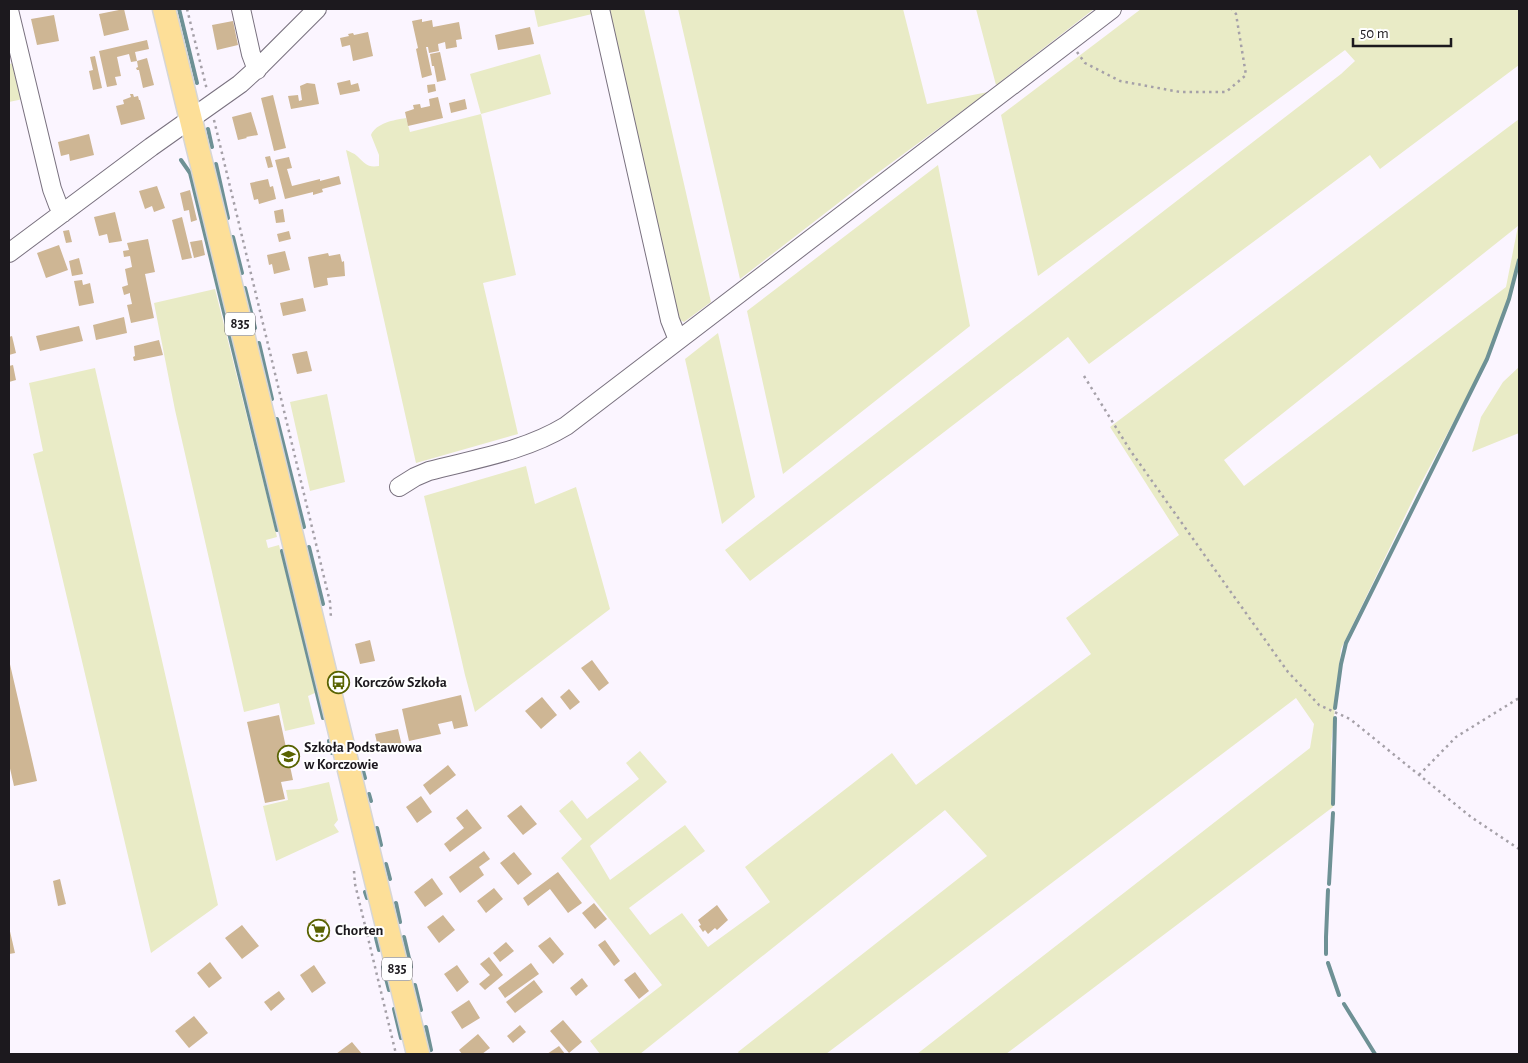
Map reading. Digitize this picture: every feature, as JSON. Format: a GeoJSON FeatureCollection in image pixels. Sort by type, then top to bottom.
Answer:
{"type":"FeatureCollection","features":[{"type":"Feature","properties":{"kind":"main road","name":"835"},"geometry":{"type":"LineString","coordinates":[[164,9],[418,1054]]}},
{"type":"Feature","properties":{"kind":"street"},"geometry":{"type":"LineString","coordinates":[[241,9],[251,54],[257,70]]}},
{"type":"Feature","properties":{"kind":"street"},"geometry":{"type":"LineString","coordinates":[[9,253],[240,84],[257,70],[317,9]]}},
{"type":"Feature","properties":{"kind":"street"},"geometry":{"type":"LineString","coordinates":[[600,9],[670,320],[678,340]]}},
{"type":"Feature","properties":{"kind":"street"},"geometry":{"type":"LineString","coordinates":[[399,487],[429,470],[524,446],[555,432],[586,411],[1112,9]]}},
{"type":"Feature","properties":{"kind":"street"},"geometry":{"type":"LineString","coordinates":[[9,10],[52,189],[63,213]]}},
{"type":"Feature","properties":{"kind":"path"},"geometry":{"type":"LineString","coordinates":[[187,9],[330,602],[332,624]]}},
{"type":"Feature","properties":{"kind":"path"},"geometry":{"type":"LineString","coordinates":[[1070,41],[1085,63],[1120,81],[1180,92],[1226,92],[1246,75],[1236,14],[1232,9]]}},
{"type":"Feature","properties":{"kind":"path"},"geometry":{"type":"LineString","coordinates":[[1084,376],[1130,450],[1288,672],[1319,705],[1350,719],[1471,817],[1519,849]]}},
{"type":"Feature","properties":{"kind":"path"},"geometry":{"type":"LineString","coordinates":[[1420,774],[1456,737],[1519,698]]}},
{"type":"Feature","properties":{"kind":"path"},"geometry":{"type":"LineString","coordinates":[[354,868],[355,884],[396,1054]]}},
{"type":"Feature","properties":{"kind":"green space"},"geometry":{"type":"Polygon","coordinates":[[[534,9],[591,9],[592,14],[538,27],[534,9]]]}},
{"type":"Feature","properties":{"kind":"green space"},"geometry":{"type":"Polygon","coordinates":[[[607,9],[644,9],[711,302],[684,322],[676,318],[607,9]]]}},
{"type":"Feature","properties":{"kind":"green space"},"geometry":{"type":"Polygon","coordinates":[[[678,9],[903,9],[927,104],[988,92],[868,180],[740,279],[678,9]]]}},
{"type":"Feature","properties":{"kind":"green space"},"geometry":{"type":"Polygon","coordinates":[[[976,9],[1094,9],[996,85],[976,9]]]}},
{"type":"Feature","properties":{"kind":"green space"},"geometry":{"type":"Polygon","coordinates":[[[1141,9],[1519,9],[1519,65],[1380,169],[1370,155],[1089,364],[1068,337],[750,581],[725,550],[1341,74],[1355,61],[1345,50],[1038,276],[1001,115],[1141,9]]]}},
{"type":"Feature","properties":{"kind":"green space"},"geometry":{"type":"Polygon","coordinates":[[[540,54],[551,94],[481,114],[470,74],[540,54]]]}},
{"type":"Feature","properties":{"kind":"green space"},"geometry":{"type":"Polygon","coordinates":[[[14,63],[23,99],[9,102],[9,64],[14,63]]]}},
{"type":"Feature","properties":{"kind":"green space"},"geometry":{"type":"Polygon","coordinates":[[[481,114],[516,275],[483,283],[518,434],[416,463],[346,150],[355,154],[369,166],[379,166],[379,155],[371,135],[381,125],[406,118],[410,132],[481,114]]]}},
{"type":"Feature","properties":{"kind":"green space"},"geometry":{"type":"Polygon","coordinates":[[[1519,119],[1519,254],[1513,284],[1485,362],[1418,489],[1341,649],[1331,746],[1333,807],[1006,1054],[917,1054],[1310,748],[1314,724],[1296,698],[826,1054],[739,1054],[738,1052],[987,856],[945,810],[640,1054],[600,1054],[590,1041],[662,985],[561,858],[582,839],[559,811],[572,800],[587,819],[639,779],[626,763],[640,751],[667,782],[590,846],[610,880],[685,825],[705,851],[629,908],[650,935],[682,913],[708,947],[770,902],[745,867],[892,753],[916,785],[1091,654],[1066,618],[1179,535],[1110,427],[1519,119]],[[1518,226],[1224,460],[1244,486],[1506,287],[1518,226]]]}},
{"type":"Feature","properties":{"kind":"green space"},"geometry":{"type":"Polygon","coordinates":[[[938,165],[970,326],[783,474],[747,311],[938,165]]]}},
{"type":"Feature","properties":{"kind":"green space"},"geometry":{"type":"Polygon","coordinates":[[[215,289],[277,537],[266,540],[268,548],[279,545],[315,693],[308,696],[315,724],[285,731],[279,703],[244,712],[175,410],[154,303],[215,289]]]}},
{"type":"Feature","properties":{"kind":"green space"},"geometry":{"type":"Polygon","coordinates":[[[718,333],[755,497],[722,524],[685,359],[718,333]]]}},
{"type":"Feature","properties":{"kind":"green space"},"geometry":{"type":"Polygon","coordinates":[[[1519,367],[1519,433],[1472,452],[1481,417],[1503,382],[1519,367]]]}},
{"type":"Feature","properties":{"kind":"green space"},"geometry":{"type":"Polygon","coordinates":[[[95,368],[218,905],[151,953],[33,454],[43,451],[29,383],[95,368]]]}},
{"type":"Feature","properties":{"kind":"green space"},"geometry":{"type":"Polygon","coordinates":[[[327,394],[345,482],[310,491],[290,402],[327,394]]]}},
{"type":"Feature","properties":{"kind":"green space"},"geometry":{"type":"Polygon","coordinates":[[[526,466],[535,504],[576,487],[610,609],[475,712],[424,496],[526,466]]]}},
{"type":"Feature","properties":{"kind":"green space"},"geometry":{"type":"Polygon","coordinates":[[[329,782],[338,820],[334,825],[339,832],[276,861],[263,806],[288,800],[286,790],[329,782]]]}},
{"type":"Feature","properties":{"kind":"building"},"geometry":{"type":"Polygon","coordinates":[[[124,9],[129,30],[104,36],[99,14],[124,9]]]}},
{"type":"Feature","properties":{"kind":"building"},"geometry":{"type":"Polygon","coordinates":[[[54,15],[59,41],[37,45],[31,19],[54,15]]]}},
{"type":"Feature","properties":{"kind":"building"},"geometry":{"type":"Polygon","coordinates":[[[422,19],[422,22],[432,20],[433,27],[459,22],[462,39],[456,40],[457,47],[446,49],[445,42],[438,44],[439,51],[429,53],[428,47],[426,47],[432,75],[422,78],[412,21],[422,19]]]}},
{"type":"Feature","properties":{"kind":"building"},"geometry":{"type":"Polygon","coordinates":[[[233,21],[238,45],[217,50],[212,25],[233,21]]]}},
{"type":"Feature","properties":{"kind":"building"},"geometry":{"type":"Polygon","coordinates":[[[530,27],[534,44],[498,50],[495,35],[530,27]]]}},
{"type":"Feature","properties":{"kind":"building"},"geometry":{"type":"Polygon","coordinates":[[[368,32],[373,56],[353,61],[350,45],[342,47],[340,38],[349,36],[348,34],[353,33],[354,35],[368,32]]]}},
{"type":"Feature","properties":{"kind":"building"},"geometry":{"type":"Polygon","coordinates":[[[147,40],[149,49],[135,52],[137,61],[131,62],[129,54],[117,57],[121,76],[115,77],[117,85],[107,87],[99,51],[147,40]]]}},
{"type":"Feature","properties":{"kind":"building"},"geometry":{"type":"Polygon","coordinates":[[[440,52],[446,80],[437,82],[430,54],[440,52]]]}},
{"type":"Feature","properties":{"kind":"building"},"geometry":{"type":"Polygon","coordinates":[[[95,56],[102,88],[93,90],[89,71],[93,70],[90,57],[95,56]]]}},
{"type":"Feature","properties":{"kind":"building"},"geometry":{"type":"Polygon","coordinates":[[[147,58],[154,85],[143,88],[139,70],[136,68],[138,67],[137,61],[147,58]]]}},
{"type":"Feature","properties":{"kind":"building"},"geometry":{"type":"Polygon","coordinates":[[[350,80],[351,85],[358,83],[360,91],[340,95],[337,83],[350,80]]]}},
{"type":"Feature","properties":{"kind":"building"},"geometry":{"type":"Polygon","coordinates":[[[307,83],[315,84],[319,104],[291,109],[288,96],[298,95],[299,101],[302,100],[300,86],[307,83]]]}},
{"type":"Feature","properties":{"kind":"building"},"geometry":{"type":"Polygon","coordinates":[[[435,84],[436,91],[428,93],[427,85],[435,84]]]}},
{"type":"Feature","properties":{"kind":"building"},"geometry":{"type":"Polygon","coordinates":[[[130,94],[133,94],[134,97],[138,96],[145,119],[121,125],[116,106],[124,104],[123,100],[131,97],[130,94]]]}},
{"type":"Feature","properties":{"kind":"building"},"geometry":{"type":"Polygon","coordinates":[[[273,95],[286,148],[274,151],[261,98],[273,95]]]}},
{"type":"Feature","properties":{"kind":"building"},"geometry":{"type":"Polygon","coordinates":[[[438,97],[443,118],[408,126],[405,112],[414,109],[413,105],[420,104],[421,108],[430,106],[429,99],[438,97]]]}},
{"type":"Feature","properties":{"kind":"building"},"geometry":{"type":"Polygon","coordinates":[[[465,99],[467,109],[451,113],[449,103],[465,99]]]}},
{"type":"Feature","properties":{"kind":"building"},"geometry":{"type":"Polygon","coordinates":[[[251,112],[258,135],[238,140],[232,117],[251,112]]]}},
{"type":"Feature","properties":{"kind":"building"},"geometry":{"type":"Polygon","coordinates":[[[89,134],[94,155],[70,161],[69,154],[61,156],[58,142],[89,134]]]}},
{"type":"Feature","properties":{"kind":"building"},"geometry":{"type":"Polygon","coordinates":[[[270,156],[273,167],[268,168],[265,157],[270,156]]]}},
{"type":"Feature","properties":{"kind":"building"},"geometry":{"type":"Polygon","coordinates":[[[289,157],[292,168],[287,169],[292,186],[339,176],[341,184],[322,189],[323,192],[313,195],[313,192],[285,199],[275,160],[289,157]]]}},
{"type":"Feature","properties":{"kind":"building"},"geometry":{"type":"Polygon","coordinates":[[[268,179],[270,187],[273,186],[276,199],[259,204],[258,199],[254,200],[250,183],[268,179]]]}},
{"type":"Feature","properties":{"kind":"building"},"geometry":{"type":"Polygon","coordinates":[[[157,186],[165,208],[154,212],[152,206],[145,209],[139,191],[157,186]]]}},
{"type":"Feature","properties":{"kind":"building"},"geometry":{"type":"Polygon","coordinates":[[[190,190],[197,220],[191,222],[189,210],[184,211],[180,193],[190,190]]]}},
{"type":"Feature","properties":{"kind":"building"},"geometry":{"type":"Polygon","coordinates":[[[283,209],[285,222],[276,223],[274,211],[283,209]]]}},
{"type":"Feature","properties":{"kind":"building"},"geometry":{"type":"Polygon","coordinates":[[[115,212],[122,241],[109,243],[107,234],[99,236],[94,217],[115,212]]]}},
{"type":"Feature","properties":{"kind":"building"},"geometry":{"type":"Polygon","coordinates":[[[182,217],[192,258],[182,260],[172,220],[182,217]]]}},
{"type":"Feature","properties":{"kind":"building"},"geometry":{"type":"Polygon","coordinates":[[[69,230],[72,242],[66,243],[63,231],[69,230]]]}},
{"type":"Feature","properties":{"kind":"building"},"geometry":{"type":"Polygon","coordinates":[[[289,231],[291,239],[279,242],[277,234],[289,231]]]}},
{"type":"Feature","properties":{"kind":"building"},"geometry":{"type":"Polygon","coordinates":[[[148,239],[155,272],[145,274],[154,318],[131,323],[127,305],[132,304],[130,293],[124,295],[122,287],[128,285],[125,269],[132,267],[130,256],[124,257],[123,251],[129,250],[127,243],[148,239]]]}},
{"type":"Feature","properties":{"kind":"building"},"geometry":{"type":"Polygon","coordinates":[[[202,240],[205,255],[194,258],[190,242],[202,240]]]}},
{"type":"Feature","properties":{"kind":"building"},"geometry":{"type":"Polygon","coordinates":[[[59,245],[68,270],[46,278],[37,253],[59,245]]]}},
{"type":"Feature","properties":{"kind":"building"},"geometry":{"type":"Polygon","coordinates":[[[285,251],[290,270],[274,274],[272,264],[269,265],[267,255],[285,251]]]}},
{"type":"Feature","properties":{"kind":"building"},"geometry":{"type":"Polygon","coordinates":[[[328,253],[329,256],[340,254],[342,262],[344,261],[345,276],[327,278],[328,285],[314,288],[308,257],[328,253]]]}},
{"type":"Feature","properties":{"kind":"building"},"geometry":{"type":"Polygon","coordinates":[[[79,258],[83,274],[72,276],[69,261],[79,258]]]}},
{"type":"Feature","properties":{"kind":"building"},"geometry":{"type":"Polygon","coordinates":[[[82,280],[83,285],[90,283],[94,303],[79,306],[74,281],[82,280]]]}},
{"type":"Feature","properties":{"kind":"building"},"geometry":{"type":"Polygon","coordinates":[[[303,298],[306,311],[283,316],[280,303],[303,298]]]}},
{"type":"Feature","properties":{"kind":"building"},"geometry":{"type":"Polygon","coordinates":[[[124,317],[127,333],[96,340],[93,325],[124,317]]]}},
{"type":"Feature","properties":{"kind":"building"},"geometry":{"type":"Polygon","coordinates":[[[79,326],[83,341],[40,351],[36,336],[79,326]]]}},
{"type":"Feature","properties":{"kind":"building"},"geometry":{"type":"Polygon","coordinates":[[[12,336],[16,353],[9,355],[9,337],[12,336]]]}},
{"type":"Feature","properties":{"kind":"building"},"geometry":{"type":"Polygon","coordinates":[[[159,340],[163,355],[134,361],[134,346],[159,340]]]}},
{"type":"Feature","properties":{"kind":"building"},"geometry":{"type":"Polygon","coordinates":[[[307,351],[312,371],[297,374],[292,354],[307,351]]]}},
{"type":"Feature","properties":{"kind":"building"},"geometry":{"type":"Polygon","coordinates":[[[13,365],[16,380],[9,382],[9,366],[13,365]]]}},
{"type":"Feature","properties":{"kind":"building"},"geometry":{"type":"Polygon","coordinates":[[[370,640],[375,661],[360,664],[355,644],[370,640]]]}},
{"type":"Feature","properties":{"kind":"building"},"geometry":{"type":"Polygon","coordinates":[[[9,660],[37,781],[14,786],[9,764],[9,660]]]}},
{"type":"Feature","properties":{"kind":"building"},"geometry":{"type":"Polygon","coordinates":[[[592,660],[609,683],[599,691],[581,668],[592,660]]]}},
{"type":"Feature","properties":{"kind":"building"},"geometry":{"type":"Polygon","coordinates":[[[569,689],[580,702],[570,710],[560,697],[569,689]]]}},
{"type":"Feature","properties":{"kind":"building"},"geometry":{"type":"Polygon","coordinates":[[[461,695],[468,726],[454,729],[452,721],[438,724],[441,734],[409,741],[402,709],[461,695]]]}},
{"type":"Feature","properties":{"kind":"building"},"geometry":{"type":"Polygon","coordinates":[[[542,697],[557,715],[541,729],[525,711],[542,697]]]}},
{"type":"Feature","properties":{"kind":"building"},"geometry":{"type":"Polygon","coordinates":[[[279,715],[293,780],[281,782],[285,799],[265,803],[247,722],[279,715]]]}},
{"type":"Feature","properties":{"kind":"building"},"geometry":{"type":"Polygon","coordinates":[[[398,729],[402,746],[379,752],[375,734],[398,729]]]}},
{"type":"Feature","properties":{"kind":"building"},"geometry":{"type":"Polygon","coordinates":[[[448,765],[456,775],[430,795],[423,785],[448,765]]]}},
{"type":"Feature","properties":{"kind":"building"},"geometry":{"type":"Polygon","coordinates":[[[421,796],[432,812],[417,823],[406,807],[421,796]]]}},
{"type":"Feature","properties":{"kind":"building"},"geometry":{"type":"Polygon","coordinates":[[[521,805],[537,824],[523,835],[507,816],[521,805]]]}},
{"type":"Feature","properties":{"kind":"building"},"geometry":{"type":"Polygon","coordinates":[[[467,809],[482,828],[450,852],[444,844],[464,828],[456,818],[467,809]]]}},
{"type":"Feature","properties":{"kind":"building"},"geometry":{"type":"Polygon","coordinates":[[[484,851],[490,859],[479,867],[484,875],[460,893],[449,877],[484,851]]]}},
{"type":"Feature","properties":{"kind":"building"},"geometry":{"type":"Polygon","coordinates":[[[514,852],[532,874],[518,885],[500,863],[514,852]]]}},
{"type":"Feature","properties":{"kind":"building"},"geometry":{"type":"Polygon","coordinates":[[[558,872],[582,903],[568,913],[550,889],[528,906],[523,898],[558,872]]]}},
{"type":"Feature","properties":{"kind":"building"},"geometry":{"type":"Polygon","coordinates":[[[432,878],[443,894],[425,907],[414,892],[432,878]]]}},
{"type":"Feature","properties":{"kind":"building"},"geometry":{"type":"Polygon","coordinates":[[[60,879],[66,904],[58,906],[53,881],[60,879]]]}},
{"type":"Feature","properties":{"kind":"building"},"geometry":{"type":"Polygon","coordinates":[[[494,888],[503,899],[486,913],[477,901],[494,888]]]}},
{"type":"Feature","properties":{"kind":"building"},"geometry":{"type":"Polygon","coordinates":[[[594,903],[607,919],[595,929],[582,913],[594,903]]]}},
{"type":"Feature","properties":{"kind":"building"},"geometry":{"type":"Polygon","coordinates":[[[717,905],[728,920],[717,930],[715,928],[708,934],[705,930],[703,932],[698,920],[717,905]]]}},
{"type":"Feature","properties":{"kind":"building"},"geometry":{"type":"Polygon","coordinates":[[[443,915],[455,930],[439,943],[427,927],[443,915]]]}},
{"type":"Feature","properties":{"kind":"building","name":"Chorten"},"geometry":{"type":"Polygon","coordinates":[[[326,919],[330,937],[312,941],[308,923],[326,919]]]}},
{"type":"Feature","properties":{"kind":"building"},"geometry":{"type":"Polygon","coordinates":[[[242,925],[259,946],[242,959],[225,938],[242,925]]]}},
{"type":"Feature","properties":{"kind":"building"},"geometry":{"type":"Polygon","coordinates":[[[9,927],[15,953],[9,954],[9,927]]]}},
{"type":"Feature","properties":{"kind":"building"},"geometry":{"type":"Polygon","coordinates":[[[550,937],[564,954],[553,964],[538,946],[550,937]]]}},
{"type":"Feature","properties":{"kind":"building"},"geometry":{"type":"Polygon","coordinates":[[[605,940],[620,961],[614,966],[598,945],[605,940]]]}},
{"type":"Feature","properties":{"kind":"building"},"geometry":{"type":"Polygon","coordinates":[[[506,942],[514,951],[500,962],[493,953],[506,942]]]}},
{"type":"Feature","properties":{"kind":"building"},"geometry":{"type":"Polygon","coordinates":[[[489,957],[503,975],[485,990],[479,984],[490,975],[480,964],[489,957]]]}},
{"type":"Feature","properties":{"kind":"building"},"geometry":{"type":"Polygon","coordinates":[[[210,962],[222,978],[209,988],[197,973],[210,962]]]}},
{"type":"Feature","properties":{"kind":"building"},"geometry":{"type":"Polygon","coordinates":[[[531,963],[539,974],[505,998],[498,988],[531,963]]]}},
{"type":"Feature","properties":{"kind":"building"},"geometry":{"type":"Polygon","coordinates":[[[314,965],[326,983],[312,993],[300,975],[314,965]]]}},
{"type":"Feature","properties":{"kind":"building"},"geometry":{"type":"Polygon","coordinates":[[[457,965],[469,982],[457,992],[444,974],[457,965]]]}},
{"type":"Feature","properties":{"kind":"building"},"geometry":{"type":"Polygon","coordinates":[[[635,972],[649,991],[639,999],[624,980],[635,972]]]}},
{"type":"Feature","properties":{"kind":"building"},"geometry":{"type":"Polygon","coordinates":[[[582,978],[588,986],[576,996],[570,988],[582,978]]]}},
{"type":"Feature","properties":{"kind":"building"},"geometry":{"type":"Polygon","coordinates":[[[534,980],[543,992],[515,1013],[506,1002],[534,980]]]}},
{"type":"Feature","properties":{"kind":"building"},"geometry":{"type":"Polygon","coordinates":[[[279,991],[285,999],[271,1011],[264,1002],[279,991]]]}},
{"type":"Feature","properties":{"kind":"building"},"geometry":{"type":"Polygon","coordinates":[[[469,1000],[480,1018],[462,1029],[451,1012],[469,1000]]]}},
{"type":"Feature","properties":{"kind":"building"},"geometry":{"type":"Polygon","coordinates":[[[194,1016],[208,1033],[189,1048],[175,1031],[194,1016]]]}},
{"type":"Feature","properties":{"kind":"building"},"geometry":{"type":"Polygon","coordinates":[[[563,1020],[582,1042],[569,1053],[550,1031],[563,1020]]]}},
{"type":"Feature","properties":{"kind":"building"},"geometry":{"type":"Polygon","coordinates":[[[520,1025],[526,1032],[513,1043],[507,1036],[520,1025]]]}},
{"type":"Feature","properties":{"kind":"building"},"geometry":{"type":"Polygon","coordinates":[[[478,1034],[490,1048],[482,1054],[462,1054],[459,1050],[478,1034]]]}},
{"type":"Feature","properties":{"kind":"building"},"geometry":{"type":"Polygon","coordinates":[[[352,1042],[362,1054],[336,1054],[352,1042]]]}},
{"type":"Feature","properties":{"kind":"building"},"geometry":{"type":"Polygon","coordinates":[[[559,1046],[565,1054],[547,1054],[559,1046]]]}},
{"type":"Feature","properties":{"kind":"waterway"},"geometry":{"type":"LineString","coordinates":[[179,9],[197,83]]}},
{"type":"Feature","properties":{"kind":"waterway"},"geometry":{"type":"LineString","coordinates":[[208,129],[212,147]]}},
{"type":"Feature","properties":{"kind":"waterway"},"geometry":{"type":"LineString","coordinates":[[181,160],[190,173],[277,530]]}},
{"type":"Feature","properties":{"kind":"waterway"},"geometry":{"type":"LineString","coordinates":[[216,164],[228,218]]}},
{"type":"Feature","properties":{"kind":"waterway"},"geometry":{"type":"LineString","coordinates":[[233,237],[242,273]]}},
{"type":"Feature","properties":{"kind":"waterway"},"geometry":{"type":"LineString","coordinates":[[1335,708],[1346,643],[1487,359],[1509,299],[1519,260]]}},
{"type":"Feature","properties":{"kind":"waterway"},"geometry":{"type":"LineString","coordinates":[[245,288],[255,328]]}},
{"type":"Feature","properties":{"kind":"waterway"},"geometry":{"type":"LineString","coordinates":[[259,343],[272,399]]}},
{"type":"Feature","properties":{"kind":"waterway"},"geometry":{"type":"LineString","coordinates":[[277,419],[304,527]]}},
{"type":"Feature","properties":{"kind":"waterway"},"geometry":{"type":"LineString","coordinates":[[309,547],[323,604]]}},
{"type":"Feature","properties":{"kind":"waterway"},"geometry":{"type":"LineString","coordinates":[[282,551],[323,718]]}},
{"type":"Feature","properties":{"kind":"waterway"},"geometry":{"type":"LineString","coordinates":[[1333,804],[1335,718]]}},
{"type":"Feature","properties":{"kind":"waterway"},"geometry":{"type":"LineString","coordinates":[[329,741],[332,753]]}},
{"type":"Feature","properties":{"kind":"waterway"},"geometry":{"type":"LineString","coordinates":[[362,767],[365,778]]}},
{"type":"Feature","properties":{"kind":"waterway"},"geometry":{"type":"LineString","coordinates":[[369,794],[371,801]]}},
{"type":"Feature","properties":{"kind":"waterway"},"geometry":{"type":"LineString","coordinates":[[1329,884],[1333,813]]}},
{"type":"Feature","properties":{"kind":"waterway"},"geometry":{"type":"LineString","coordinates":[[377,828],[381,845]]}},
{"type":"Feature","properties":{"kind":"waterway"},"geometry":{"type":"LineString","coordinates":[[386,864],[390,879]]}},
{"type":"Feature","properties":{"kind":"waterway"},"geometry":{"type":"LineString","coordinates":[[1326,954],[1328,890]]}},
{"type":"Feature","properties":{"kind":"waterway"},"geometry":{"type":"LineString","coordinates":[[365,892],[367,898]]}},
{"type":"Feature","properties":{"kind":"waterway"},"geometry":{"type":"LineString","coordinates":[[396,903],[400,922]]}},
{"type":"Feature","properties":{"kind":"waterway"},"geometry":{"type":"LineString","coordinates":[[404,937],[411,967]]}},
{"type":"Feature","properties":{"kind":"waterway"},"geometry":{"type":"LineString","coordinates":[[376,938],[379,950]]}},
{"type":"Feature","properties":{"kind":"waterway"},"geometry":{"type":"LineString","coordinates":[[1328,963],[1339,995]]}},
{"type":"Feature","properties":{"kind":"waterway"},"geometry":{"type":"LineString","coordinates":[[383,967],[389,990]]}},
{"type":"Feature","properties":{"kind":"waterway"},"geometry":{"type":"LineString","coordinates":[[415,985],[421,1010]]}},
{"type":"Feature","properties":{"kind":"waterway"},"geometry":{"type":"LineString","coordinates":[[1344,1004],[1375,1054]]}},
{"type":"Feature","properties":{"kind":"waterway"},"geometry":{"type":"LineString","coordinates":[[394,1009],[401,1038]]}},
{"type":"Feature","properties":{"kind":"waterway"},"geometry":{"type":"LineString","coordinates":[[426,1027],[431,1050]]}},
{"type":"Feature","properties":{"kind":"place","name":"Korczów Szkoła"},"geometry":{"type":"Point","coordinates":[338,682]}},
{"type":"Feature","properties":{"kind":"place","name":"Szkoła Podstawowa w Korczowie"},"geometry":{"type":"Point","coordinates":[288,756]}},
{"type":"Feature","properties":{"kind":"place","name":"Chorten"},"geometry":{"type":"Point","coordinates":[319,930]}}]}
